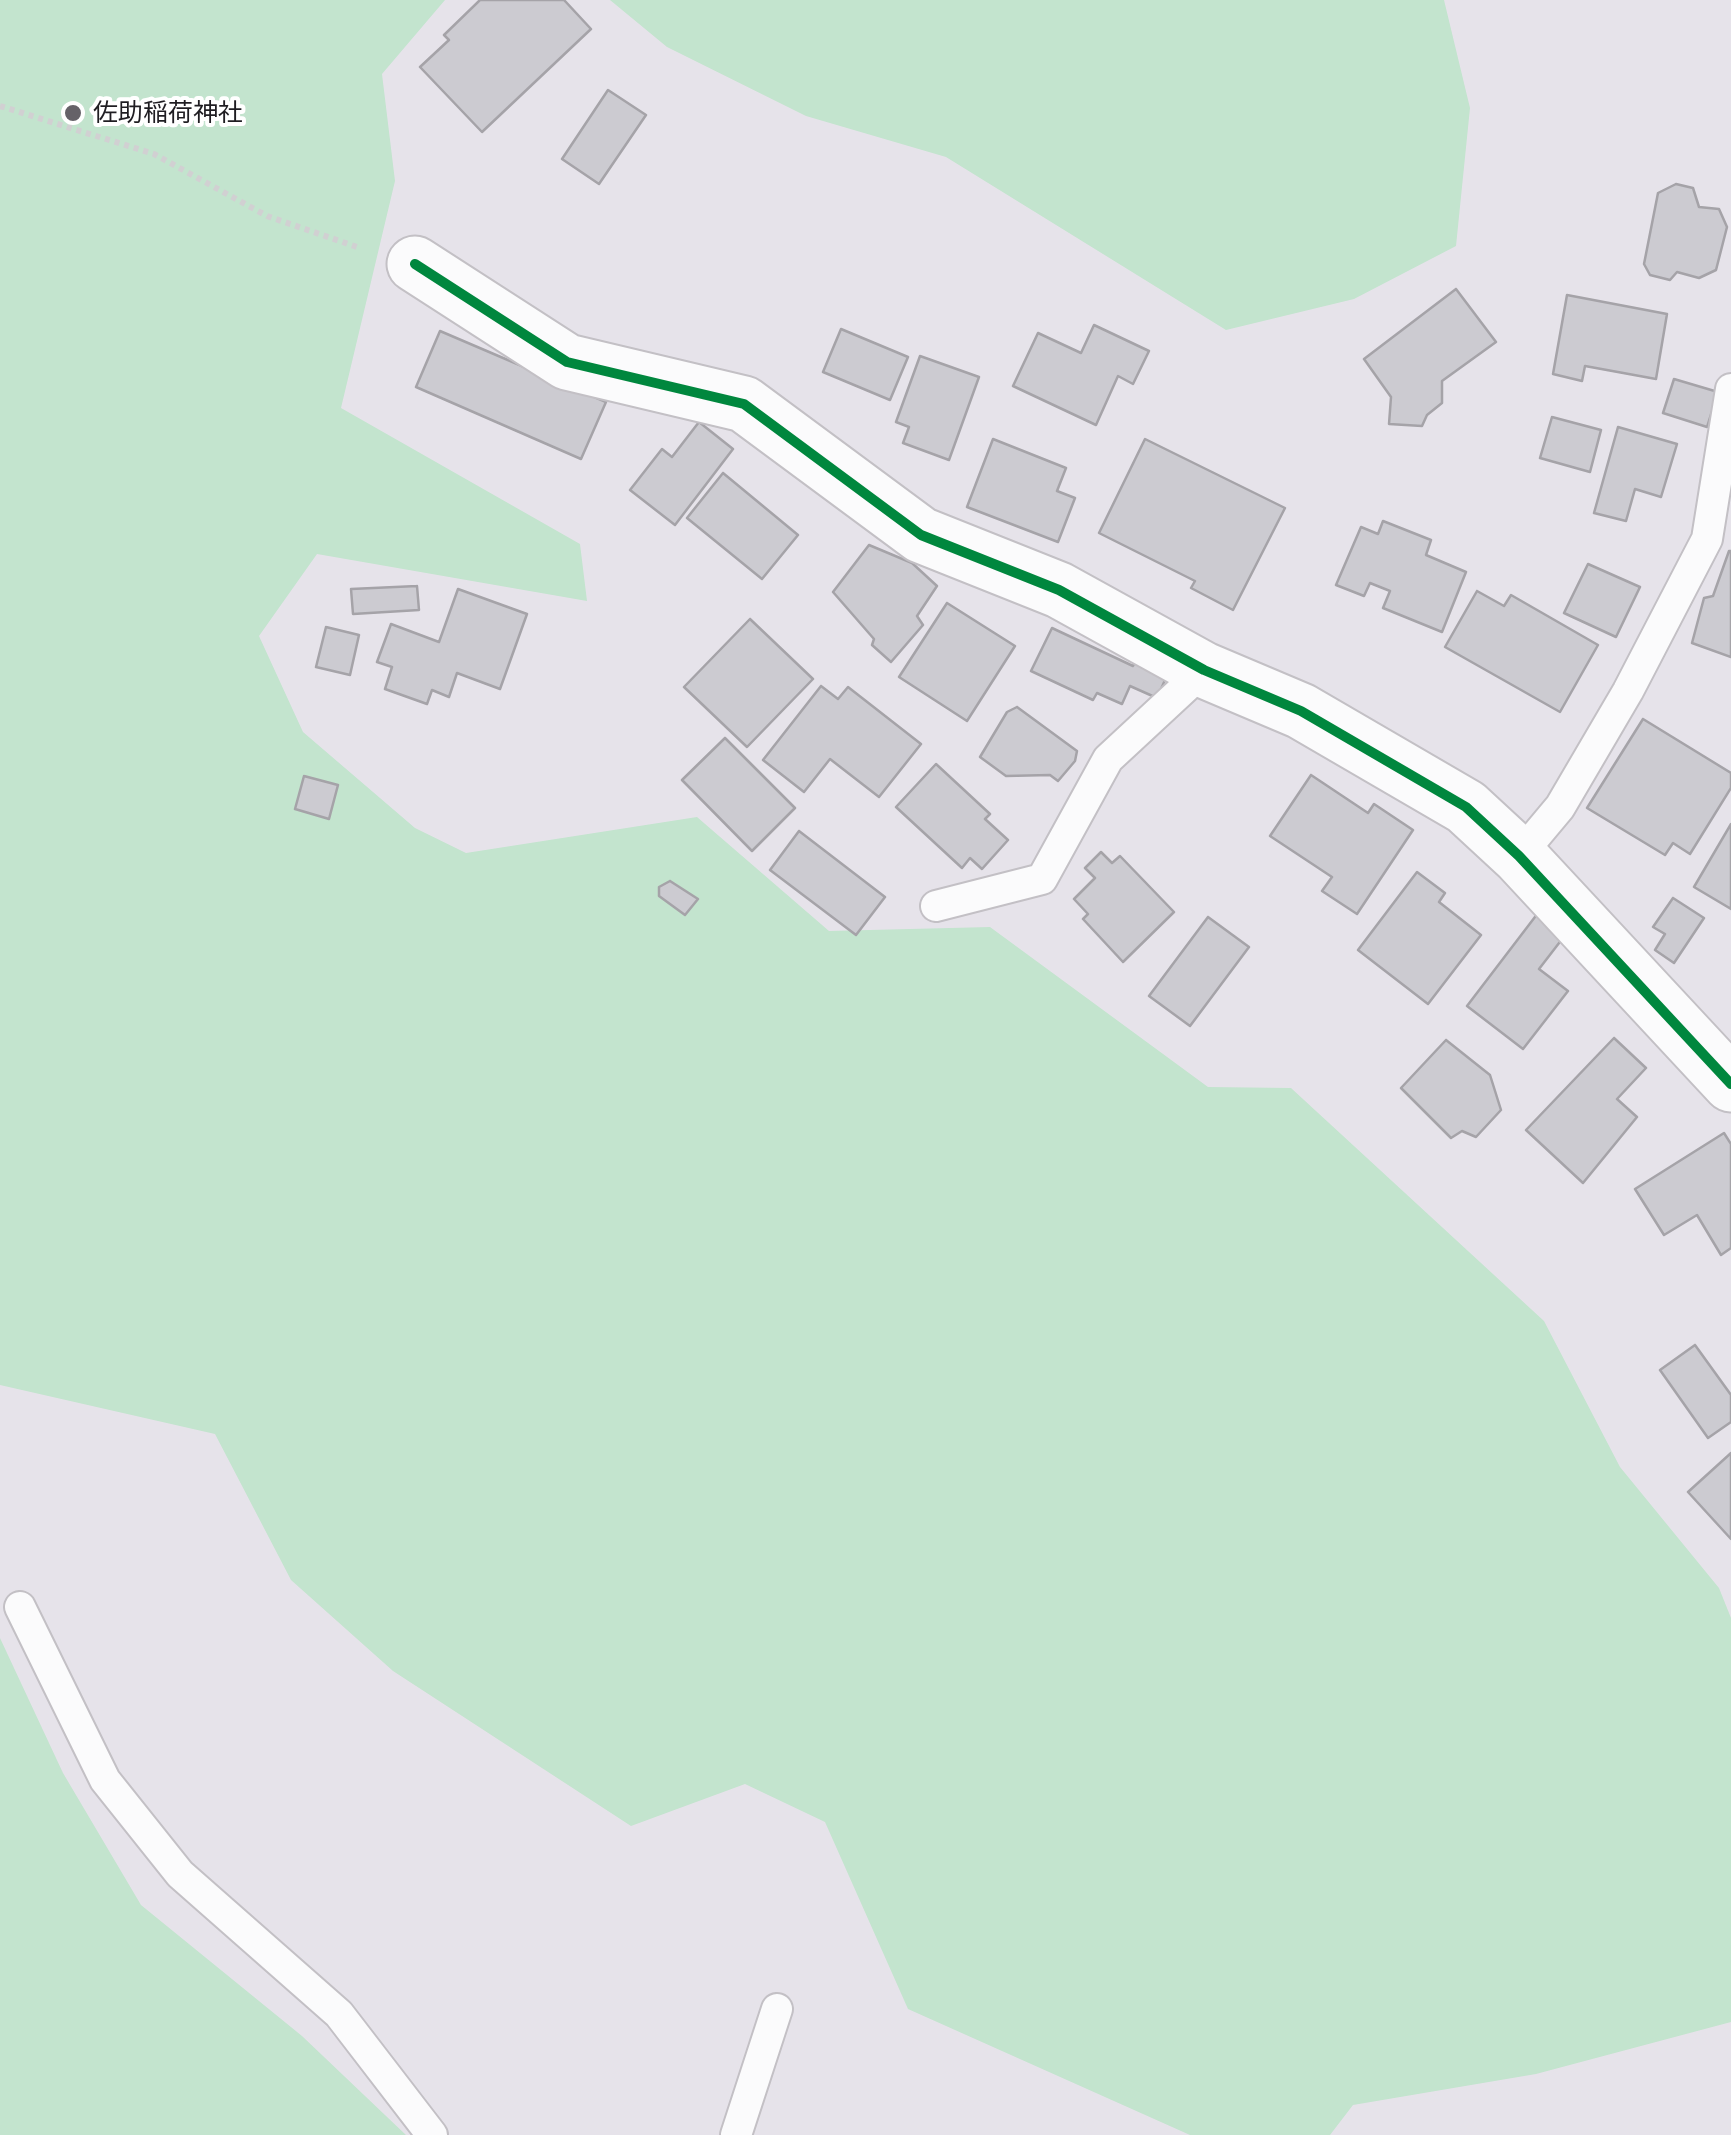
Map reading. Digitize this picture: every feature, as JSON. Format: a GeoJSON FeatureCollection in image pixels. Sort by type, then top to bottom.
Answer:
{"type":"FeatureCollection","features":[{"type":"Feature","properties":{"kind":"street"},"geometry":{"type":"LineString","coordinates":[[414,264],[568,362],[744,404],[921,535],[1059,590],[1204,670],[1301,711],[1466,807],[1519,856],[1731,1084]]}},
{"type":"Feature","properties":{"kind":"lane"},"geometry":{"type":"LineString","coordinates":[[1519,856],[1560,806],[1628,691],[1706,540],[1731,389]]}},
{"type":"Feature","properties":{"kind":"lane"},"geometry":{"type":"LineString","coordinates":[[936,906],[1042,879],[1108,758],[1204,670]]}},
{"type":"Feature","properties":{"kind":"lane"},"geometry":{"type":"LineString","coordinates":[[20,1606],[105,1780],[180,1874],[339,2014],[432,2135]]}},
{"type":"Feature","properties":{"kind":"lane"},"geometry":{"type":"LineString","coordinates":[[736,2135],[777,2008]]}},
{"type":"Feature","properties":{"kind":"path"},"geometry":{"type":"LineString","coordinates":[[0,106],[154,154],[267,216],[414,264]]}},
{"type":"Feature","properties":{"kind":"green space"},"geometry":{"type":"Polygon","coordinates":[[[0,0],[445,0],[382,74],[395,181],[341,408],[580,544],[587,601],[317,554],[259,636],[303,732],[415,828],[466,853],[697,817],[829,931],[990,927],[1208,1087],[1291,1088],[1544,1321],[1620,1467],[1719,1588],[1731,1618],[1731,2022],[1536,2074],[1353,2105],[1330,2135],[1190,2135],[908,2009],[825,1822],[745,1784],[631,1826],[393,1671],[291,1580],[215,1434],[0,1385],[0,0]]]}},
{"type":"Feature","properties":{"kind":"green space"},"geometry":{"type":"Polygon","coordinates":[[[610,0],[1444,0],[1470,108],[1456,246],[1354,299],[1226,330],[946,157],[806,116],[667,47],[610,0]]]}},
{"type":"Feature","properties":{"kind":"green space"},"geometry":{"type":"Polygon","coordinates":[[[0,1638],[63,1773],[141,1905],[302,2036],[406,2135],[0,2135],[0,1638]]]}},
{"type":"Feature","properties":{"kind":"building"},"geometry":{"type":"Polygon","coordinates":[[[480,0],[564,0],[591,29],[482,132],[420,67],[449,40],[444,35],[480,0]]]}},
{"type":"Feature","properties":{"kind":"building"},"geometry":{"type":"Polygon","coordinates":[[[608,90],[646,115],[599,184],[562,159],[608,90]]]}},
{"type":"Feature","properties":{"kind":"building"},"geometry":{"type":"Polygon","coordinates":[[[1676,184],[1693,188],[1699,207],[1719,209],[1727,227],[1716,270],[1699,278],[1677,272],[1670,280],[1650,275],[1644,264],[1658,193],[1676,184]]]}},
{"type":"Feature","properties":{"kind":"building"},"geometry":{"type":"Polygon","coordinates":[[[1456,289],[1496,342],[1442,381],[1442,403],[1427,415],[1422,426],[1389,424],[1391,397],[1364,359],[1456,289]]]}},
{"type":"Feature","properties":{"kind":"building"},"geometry":{"type":"Polygon","coordinates":[[[1567,295],[1667,314],[1656,379],[1585,366],[1582,381],[1553,374],[1567,295]]]}},
{"type":"Feature","properties":{"kind":"building"},"geometry":{"type":"Polygon","coordinates":[[[1094,325],[1149,351],[1133,384],[1118,376],[1096,425],[1013,386],[1038,333],[1081,353],[1094,325]]]}},
{"type":"Feature","properties":{"kind":"building"},"geometry":{"type":"Polygon","coordinates":[[[841,329],[908,357],[890,400],[823,372],[841,329]]]}},
{"type":"Feature","properties":{"kind":"building"},"geometry":{"type":"Polygon","coordinates":[[[440,331],[606,402],[581,459],[416,387],[440,331]]]}},
{"type":"Feature","properties":{"kind":"building"},"geometry":{"type":"Polygon","coordinates":[[[920,356],[979,377],[949,460],[903,443],[909,427],[896,422],[920,356]]]}},
{"type":"Feature","properties":{"kind":"building"},"geometry":{"type":"Polygon","coordinates":[[[1674,379],[1718,392],[1707,427],[1663,413],[1674,379]]]}},
{"type":"Feature","properties":{"kind":"building"},"geometry":{"type":"Polygon","coordinates":[[[1552,417],[1601,430],[1590,472],[1540,458],[1552,417]]]}},
{"type":"Feature","properties":{"kind":"building"},"geometry":{"type":"Polygon","coordinates":[[[699,422],[733,449],[675,525],[630,490],[662,449],[672,457],[699,422]]]}},
{"type":"Feature","properties":{"kind":"building"},"geometry":{"type":"Polygon","coordinates":[[[1618,427],[1677,444],[1661,497],[1635,489],[1626,521],[1594,513],[1618,427]]]}},
{"type":"Feature","properties":{"kind":"building"},"geometry":{"type":"Polygon","coordinates":[[[993,439],[1066,468],[1057,491],[1075,498],[1058,542],[967,507],[993,439]]]}},
{"type":"Feature","properties":{"kind":"building"},"geometry":{"type":"Polygon","coordinates":[[[1145,439],[1285,508],[1233,610],[1191,588],[1195,581],[1099,533],[1145,439]]]}},
{"type":"Feature","properties":{"kind":"building"},"geometry":{"type":"Polygon","coordinates":[[[723,473],[798,535],[762,579],[687,518],[723,473]]]}},
{"type":"Feature","properties":{"kind":"building"},"geometry":{"type":"Polygon","coordinates":[[[1383,521],[1431,540],[1426,555],[1466,572],[1442,632],[1383,608],[1390,591],[1370,583],[1364,596],[1336,585],[1361,527],[1378,534],[1383,521]]]}},
{"type":"Feature","properties":{"kind":"building"},"geometry":{"type":"Polygon","coordinates":[[[869,545],[912,563],[937,586],[917,616],[923,625],[891,662],[872,645],[874,639],[833,592],[869,545]]]}},
{"type":"Feature","properties":{"kind":"building"},"geometry":{"type":"Polygon","coordinates":[[[1729,551],[1731,657],[1692,643],[1704,598],[1713,596],[1729,551]]]}},
{"type":"Feature","properties":{"kind":"building"},"geometry":{"type":"Polygon","coordinates":[[[1588,564],[1640,587],[1616,637],[1564,613],[1588,564]]]}},
{"type":"Feature","properties":{"kind":"building"},"geometry":{"type":"Polygon","coordinates":[[[417,586],[419,610],[353,614],[351,589],[417,586]]]}},
{"type":"Feature","properties":{"kind":"building"},"geometry":{"type":"Polygon","coordinates":[[[458,589],[527,614],[500,689],[457,673],[449,697],[432,690],[427,704],[385,689],[392,667],[377,662],[391,624],[439,642],[458,589]]]}},
{"type":"Feature","properties":{"kind":"building"},"geometry":{"type":"Polygon","coordinates":[[[1477,591],[1504,606],[1511,595],[1598,645],[1560,712],[1445,647],[1477,591]]]}},
{"type":"Feature","properties":{"kind":"building"},"geometry":{"type":"Polygon","coordinates":[[[947,603],[1015,646],[967,721],[899,677],[947,603]]]}},
{"type":"Feature","properties":{"kind":"building"},"geometry":{"type":"Polygon","coordinates":[[[750,619],[813,679],[747,747],[684,687],[750,619]]]}},
{"type":"Feature","properties":{"kind":"building"},"geometry":{"type":"Polygon","coordinates":[[[326,627],[359,635],[350,675],[316,667],[326,627]]]}},
{"type":"Feature","properties":{"kind":"building"},"geometry":{"type":"Polygon","coordinates":[[[1052,628],[1133,666],[1138,657],[1169,671],[1157,698],[1130,686],[1122,704],[1097,693],[1093,700],[1031,671],[1052,628]]]}},
{"type":"Feature","properties":{"kind":"building"},"geometry":{"type":"Polygon","coordinates":[[[821,686],[838,699],[848,687],[921,744],[879,797],[830,759],[804,792],[763,760],[821,686]]]}},
{"type":"Feature","properties":{"kind":"building"},"geometry":{"type":"Polygon","coordinates":[[[1017,707],[1077,751],[1075,761],[1058,781],[1050,775],[1006,776],[980,757],[1007,712],[1017,707]]]}},
{"type":"Feature","properties":{"kind":"building"},"geometry":{"type":"Polygon","coordinates":[[[1643,719],[1731,773],[1731,788],[1690,854],[1673,843],[1665,855],[1587,808],[1643,719]]]}},
{"type":"Feature","properties":{"kind":"building"},"geometry":{"type":"Polygon","coordinates":[[[725,738],[795,808],[752,851],[682,780],[725,738]]]}},
{"type":"Feature","properties":{"kind":"building"},"geometry":{"type":"Polygon","coordinates":[[[936,764],[990,814],[985,819],[1008,840],[982,869],[970,858],[962,868],[896,807],[936,764]]]}},
{"type":"Feature","properties":{"kind":"building"},"geometry":{"type":"Polygon","coordinates":[[[1311,775],[1368,813],[1374,804],[1413,830],[1357,914],[1322,891],[1332,877],[1270,836],[1311,775]]]}},
{"type":"Feature","properties":{"kind":"building"},"geometry":{"type":"Polygon","coordinates":[[[304,776],[338,785],[329,819],[295,809],[304,776]]]}},
{"type":"Feature","properties":{"kind":"building"},"geometry":{"type":"Polygon","coordinates":[[[1731,824],[1731,909],[1694,887],[1731,824]]]}},
{"type":"Feature","properties":{"kind":"building"},"geometry":{"type":"Polygon","coordinates":[[[799,831],[885,897],[856,935],[770,870],[799,831]]]}},
{"type":"Feature","properties":{"kind":"building"},"geometry":{"type":"Polygon","coordinates":[[[1101,852],[1112,863],[1120,856],[1174,912],[1123,962],[1083,919],[1088,914],[1074,899],[1095,878],[1085,868],[1101,852]]]}},
{"type":"Feature","properties":{"kind":"building"},"geometry":{"type":"Polygon","coordinates":[[[1417,872],[1445,893],[1439,902],[1481,935],[1428,1004],[1358,950],[1417,872]]]}},
{"type":"Feature","properties":{"kind":"building"},"geometry":{"type":"Polygon","coordinates":[[[670,881],[698,899],[685,915],[659,896],[659,887],[670,881]]]}},
{"type":"Feature","properties":{"kind":"building"},"geometry":{"type":"Polygon","coordinates":[[[1673,898],[1704,918],[1674,963],[1655,950],[1665,934],[1653,927],[1673,898]]]}},
{"type":"Feature","properties":{"kind":"building"},"geometry":{"type":"Polygon","coordinates":[[[1538,913],[1566,934],[1539,969],[1568,991],[1523,1049],[1467,1006],[1538,913]]]}},
{"type":"Feature","properties":{"kind":"building"},"geometry":{"type":"Polygon","coordinates":[[[1208,917],[1249,947],[1190,1026],[1149,996],[1208,917]]]}},
{"type":"Feature","properties":{"kind":"building"},"geometry":{"type":"Polygon","coordinates":[[[1614,1038],[1646,1068],[1617,1099],[1637,1117],[1583,1183],[1526,1130],[1614,1038]]]}},
{"type":"Feature","properties":{"kind":"building"},"geometry":{"type":"Polygon","coordinates":[[[1446,1040],[1490,1075],[1501,1110],[1476,1137],[1462,1131],[1451,1138],[1401,1088],[1446,1040]]]}},
{"type":"Feature","properties":{"kind":"building"},"geometry":{"type":"Polygon","coordinates":[[[1724,1133],[1731,1144],[1731,1248],[1721,1255],[1697,1215],[1664,1235],[1635,1189],[1724,1133]]]}},
{"type":"Feature","properties":{"kind":"building"},"geometry":{"type":"Polygon","coordinates":[[[1695,1345],[1731,1395],[1731,1422],[1708,1438],[1660,1370],[1695,1345]]]}},
{"type":"Feature","properties":{"kind":"building"},"geometry":{"type":"Polygon","coordinates":[[[1731,1453],[1731,1539],[1688,1492],[1731,1453]]]}},
{"type":"Feature","properties":{"kind":"cycle path"},"geometry":{"type":"LineString","coordinates":[[415,264],[567,362],[744,404],[921,535],[1059,590],[1204,670],[1301,711],[1466,807],[1519,856],[1731,1084]]}},
{"type":"Feature","properties":{"kind":"place","name":"佐助稲荷神社"},"geometry":{"type":"Point","coordinates":[73,113]}}]}
